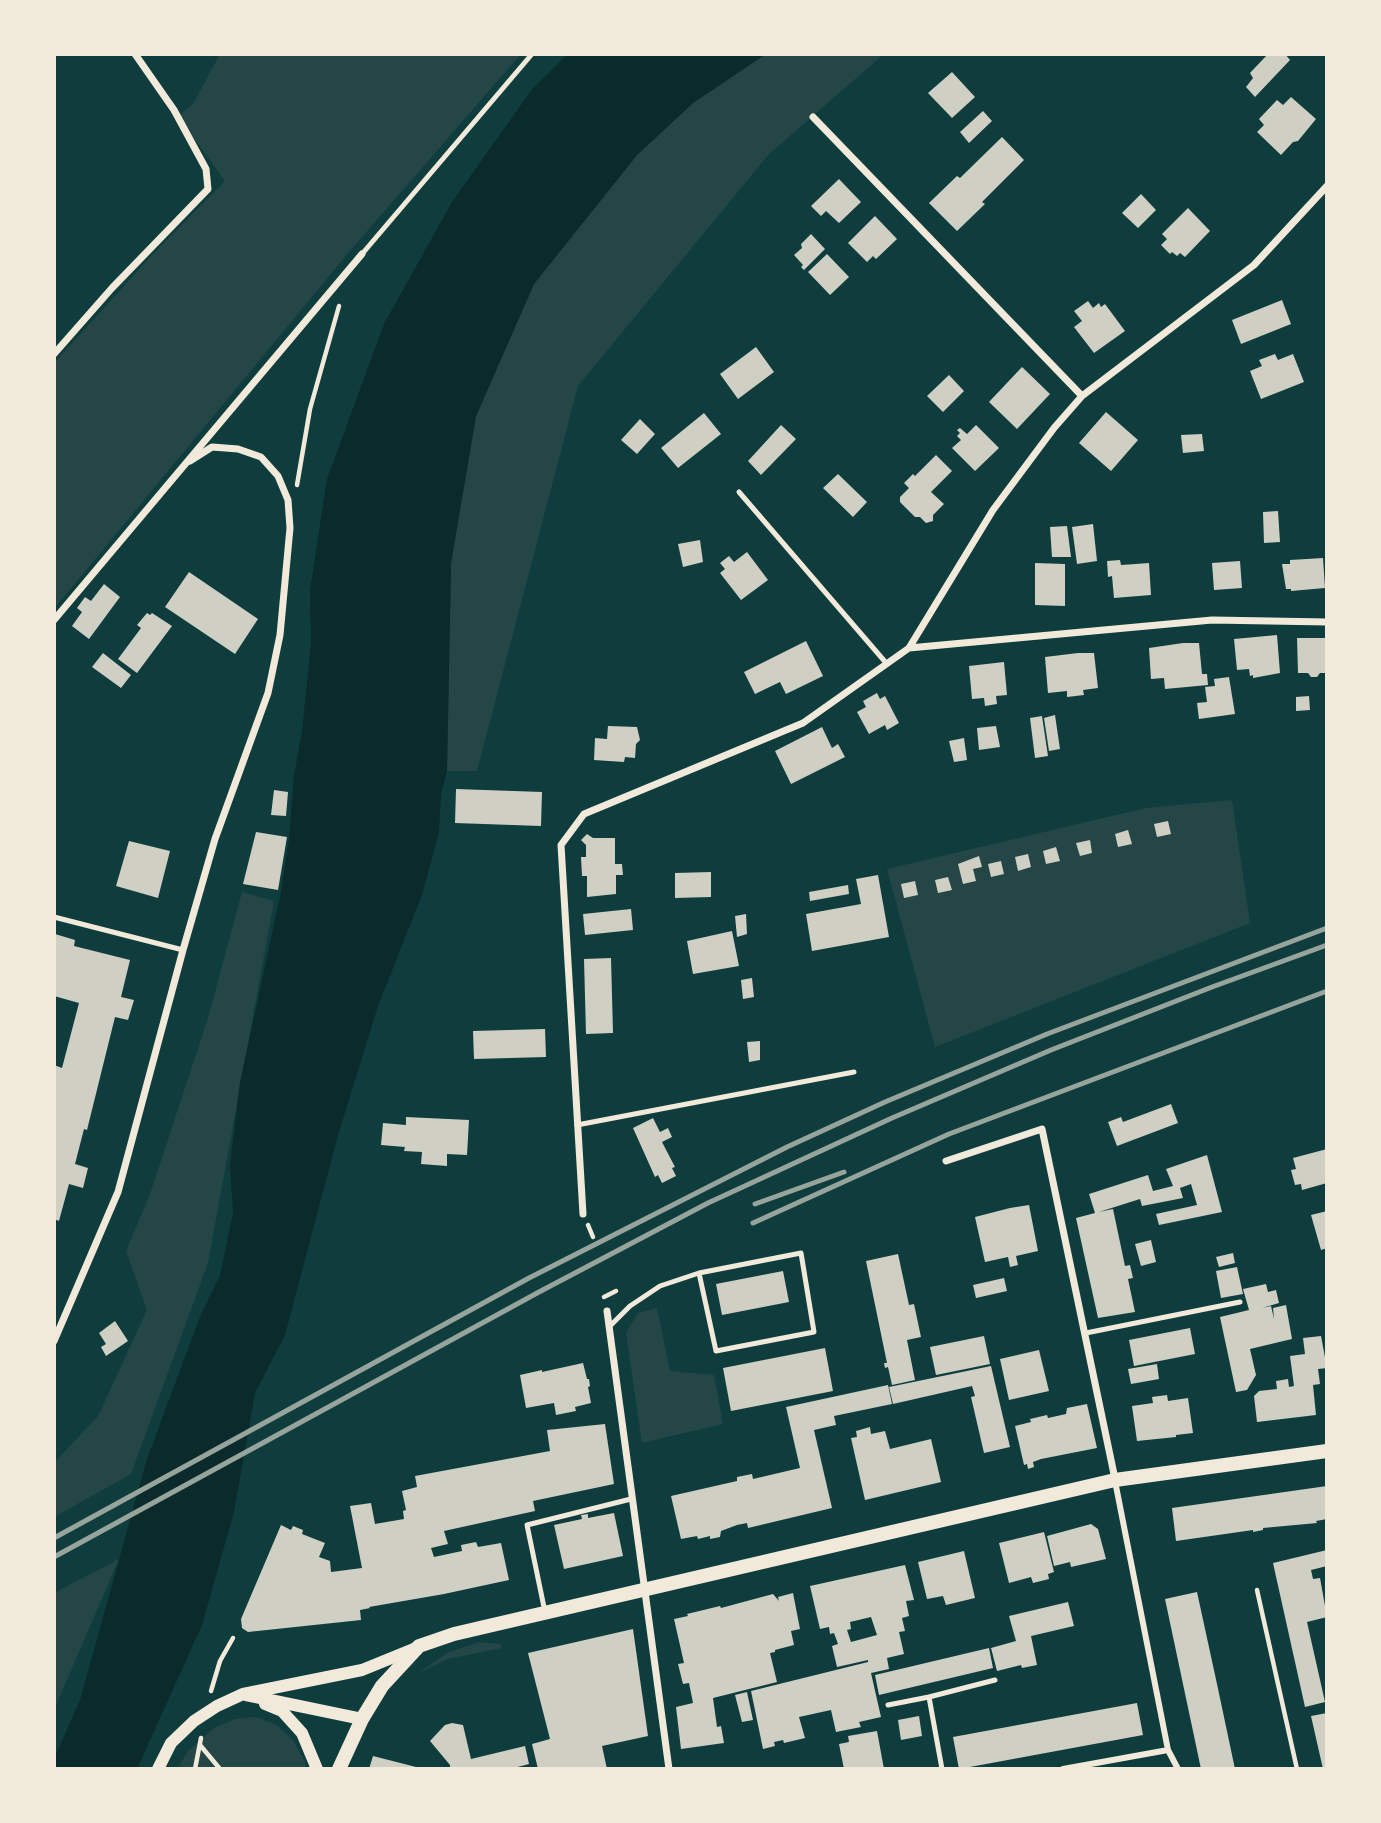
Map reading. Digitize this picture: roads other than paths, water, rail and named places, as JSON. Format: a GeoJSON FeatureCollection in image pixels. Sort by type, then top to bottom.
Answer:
{"type":"FeatureCollection","features":[{"type":"Feature","properties":{"kind":"main road"},"geometry":{"type":"LineString","coordinates":[[339,1769],[362,1719],[382,1686],[419,1646],[454,1634],[1115,1480],[1327,1451]]}},
{"type":"Feature","properties":{"kind":"street"},"geometry":{"type":"LineString","coordinates":[[54,354],[112,288],[208,189],[206,169],[174,110],[135,54]]}},
{"type":"Feature","properties":{"kind":"street"},"geometry":{"type":"LineString","coordinates":[[814,117],[1083,396]]}},
{"type":"Feature","properties":{"kind":"street"},"geometry":{"type":"LineString","coordinates":[[583,1214],[561,845],[584,814],[803,723],[909,648],[993,510],[1054,428],[1083,396],[1254,265],[1327,186]]}},
{"type":"Feature","properties":{"kind":"street"},"geometry":{"type":"LineString","coordinates":[[54,621],[362,254]]}},
{"type":"Feature","properties":{"kind":"street"},"geometry":{"type":"LineString","coordinates":[[54,1340],[118,1192],[215,839],[268,693],[280,635],[290,528],[288,500],[278,476],[261,457],[238,449],[212,447],[190,461]]}},
{"type":"Feature","properties":{"kind":"street"},"geometry":{"type":"LineString","coordinates":[[909,648],[1212,620],[1327,621]]}},
{"type":"Feature","properties":{"kind":"street"},"geometry":{"type":"LineString","coordinates":[[946,1161],[1042,1129],[1086,1333],[1168,1749],[1178,1769]]}},
{"type":"Feature","properties":{"kind":"street"},"geometry":{"type":"LineString","coordinates":[[607,1311],[669,1769]]}},
{"type":"Feature","properties":{"kind":"street"},"geometry":{"type":"LineString","coordinates":[[158,1769],[171,1743],[194,1721],[216,1706],[243,1694],[362,1670],[419,1646]]}},
{"type":"Feature","properties":{"kind":"street"},"geometry":{"type":"LineString","coordinates":[[243,1694],[362,1719]]}},
{"type":"Feature","properties":{"kind":"street"},"geometry":{"type":"LineString","coordinates":[[243,1694],[282,1711],[302,1733],[317,1769]]}},
{"type":"Feature","properties":{"kind":"street"},"geometry":{"type":"LineString","coordinates":[[1063,1769],[1168,1749]]}},
{"type":"Feature","properties":{"kind":"lane"},"geometry":{"type":"LineString","coordinates":[[362,254],[532,54]]}},
{"type":"Feature","properties":{"kind":"lane"},"geometry":{"type":"LineString","coordinates":[[739,492],[887,664]]}},
{"type":"Feature","properties":{"kind":"lane"},"geometry":{"type":"LineString","coordinates":[[54,917],[183,950]]}},
{"type":"Feature","properties":{"kind":"lane"},"geometry":{"type":"LineString","coordinates":[[577,1125],[854,1072]]}},
{"type":"Feature","properties":{"kind":"lane"},"geometry":{"type":"LineString","coordinates":[[609,1327],[630,1306],[660,1286],[699,1273],[801,1253],[814,1332],[716,1351],[699,1273]]}},
{"type":"Feature","properties":{"kind":"lane"},"geometry":{"type":"LineString","coordinates":[[1086,1333],[1240,1302]]}},
{"type":"Feature","properties":{"kind":"lane"},"geometry":{"type":"LineString","coordinates":[[545,1612],[527,1525],[631,1500]]}},
{"type":"Feature","properties":{"kind":"lane"},"geometry":{"type":"LineString","coordinates":[[888,1705],[995,1681]]}},
{"type":"Feature","properties":{"kind":"lane"},"geometry":{"type":"LineString","coordinates":[[929,1697],[942,1769]]}},
{"type":"Feature","properties":{"kind":"railway"},"geometry":{"type":"LineString","coordinates":[[54,1538],[529,1278],[787,1147],[885,1102],[1047,1034],[1327,928]]}},
{"type":"Feature","properties":{"kind":"railway"},"geometry":{"type":"LineString","coordinates":[[54,1557],[539,1292],[708,1203],[892,1118],[1051,1050],[1327,945]]}},
{"type":"Feature","properties":{"kind":"railway"},"geometry":{"type":"LineString","coordinates":[[753,1223],[949,1134],[1327,991]]}},
{"type":"Feature","properties":{"kind":"railway"},"geometry":{"type":"LineString","coordinates":[[755,1204],[844,1172]]}}]}
